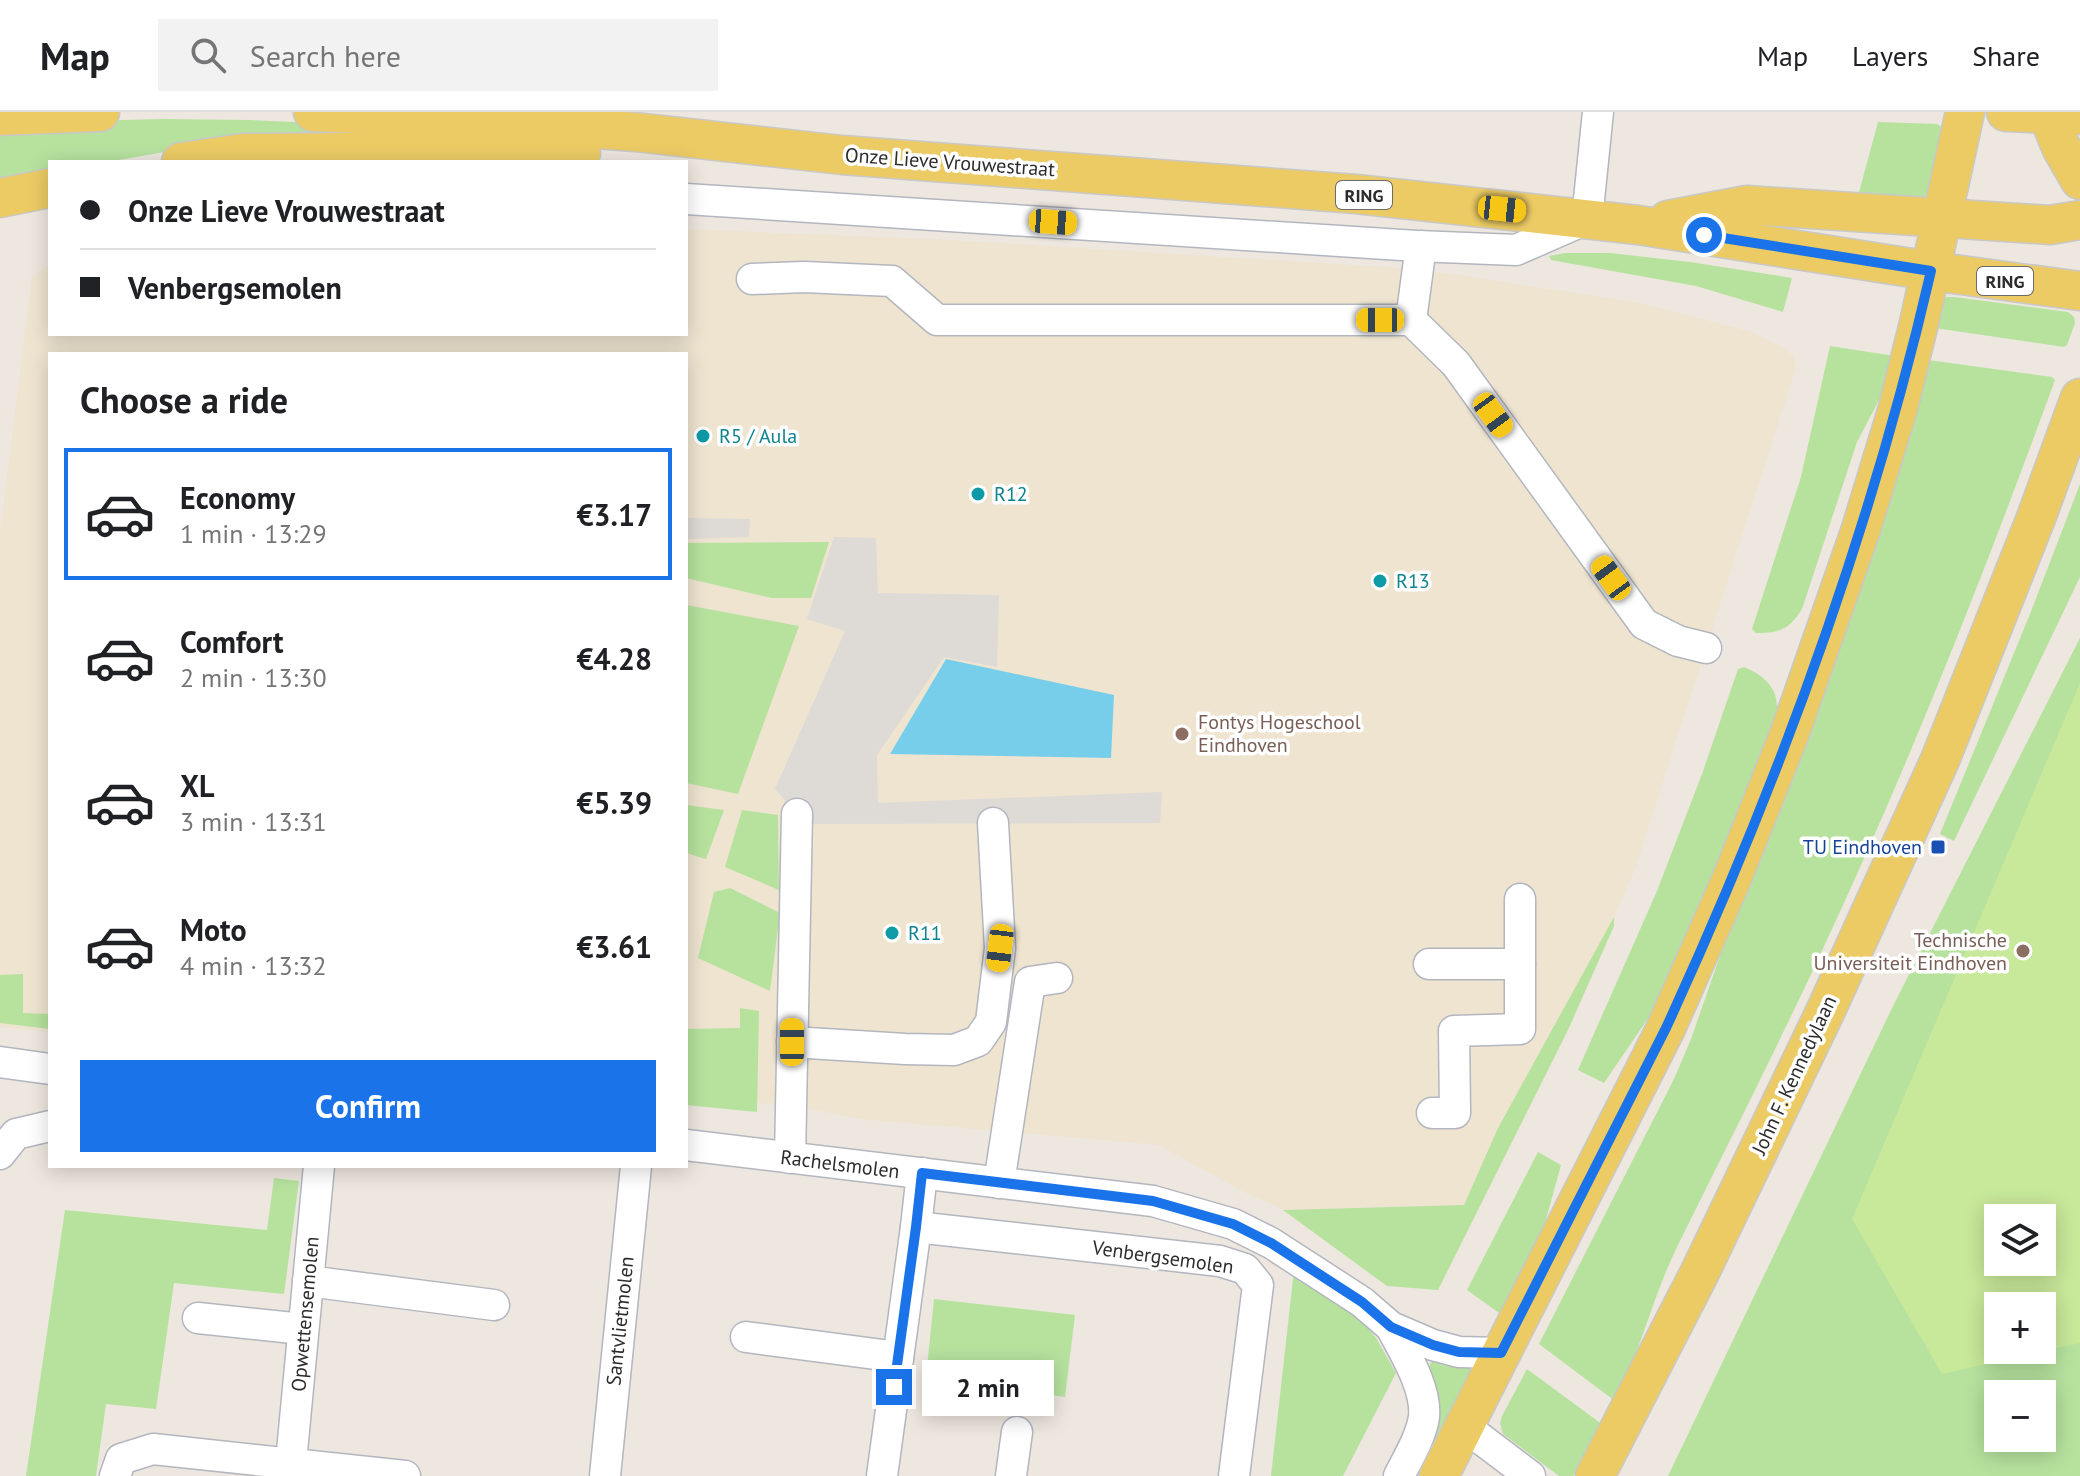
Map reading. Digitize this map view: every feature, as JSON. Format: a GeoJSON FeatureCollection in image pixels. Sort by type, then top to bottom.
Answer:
{"type":"FeatureCollection","features":[{"type":"Feature","properties":{"kind":"main road"},"geometry":{"type":"LineString","coordinates":[[0,116],[100,112]]}},
{"type":"Feature","properties":{"kind":"main road","name":"Onze Lieve Vrouwestraat"},"geometry":{"type":"LineString","coordinates":[[313,112],[451,118],[635,132],[842,155],[1341,193],[1638,225],[2080,291]]}},
{"type":"Feature","properties":{"kind":"main road"},"geometry":{"type":"LineString","coordinates":[[1439,1476],[1692,973],[1789,735],[1861,529],[1898,408],[1965,112]]}},
{"type":"Feature","properties":{"kind":"main road"},"geometry":{"type":"LineString","coordinates":[[2006,112],[2058,114],[2061,147],[2080,180]]}},
{"type":"Feature","properties":{"kind":"main road"},"geometry":{"type":"LineString","coordinates":[[195,160],[243,153],[523,150],[643,157],[771,147]]}},
{"type":"Feature","properties":{"kind":"main road"},"geometry":{"type":"LineString","coordinates":[[0,198],[48,188]]}},
{"type":"Feature","properties":{"kind":"main road"},"geometry":{"type":"LineString","coordinates":[[1638,225],[1747,205],[2050,225],[2080,220]]}},
{"type":"Feature","properties":{"kind":"main road","name":"John F. Kennedylaan"},"geometry":{"type":"LineString","coordinates":[[1595,1476],[1700,1272],[1826,1010],[1940,760],[2031,532],[2080,398]]}},
{"type":"Feature","properties":{"kind":"street"},"geometry":{"type":"LineString","coordinates":[[688,199],[1516,250],[1587,219],[1598,112]]}},
{"type":"Feature","properties":{"kind":"street"},"geometry":{"type":"LineString","coordinates":[[1411,320],[1421,246]]}},
{"type":"Feature","properties":{"kind":"street"},"geometry":{"type":"LineString","coordinates":[[752,279],[804,277],[892,281],[937,320],[1411,320],[1456,364],[1644,624],[1678,641],[1706,648]]}},
{"type":"Feature","properties":{"kind":"street"},"geometry":{"type":"LineString","coordinates":[[790,1158],[797,814]]}},
{"type":"Feature","properties":{"kind":"street"},"geometry":{"type":"LineString","coordinates":[[792,1042],[954,1050],[978,1041],[991,1022],[1000,948],[993,823]]}},
{"type":"Feature","properties":{"kind":"street"},"geometry":{"type":"LineString","coordinates":[[1432,1113],[1455,1113],[1442,1031],[1520,1029],[1520,899]]}},
{"type":"Feature","properties":{"kind":"street"},"geometry":{"type":"LineString","coordinates":[[1429,964],[1520,964]]}},
{"type":"Feature","properties":{"kind":"street"},"geometry":{"type":"LineString","coordinates":[[999,1183],[1030,982],[1057,978]]}},
{"type":"Feature","properties":{"kind":"street"},"geometry":{"type":"LineString","coordinates":[[0,1062],[48,1069]]}},
{"type":"Feature","properties":{"kind":"street"},"geometry":{"type":"LineString","coordinates":[[0,1154],[16,1134],[48,1126]]}},
{"type":"Feature","properties":{"kind":"street","name":"Rachelsmolen"},"geometry":{"type":"LineString","coordinates":[[688,1145],[1153,1201],[1233,1224],[1271,1243],[1362,1302],[1391,1327],[1433,1345],[1459,1352],[1501,1353]]}},
{"type":"Feature","properties":{"kind":"street","name":"Opwettensemolen"},"geometry":{"type":"LineString","coordinates":[[291,1462],[319,1168]]}},
{"type":"Feature","properties":{"kind":"street","name":"Santvlietmolen"},"geometry":{"type":"LineString","coordinates":[[605,1476],[636,1168]]}},
{"type":"Feature","properties":{"kind":"street"},"geometry":{"type":"LineString","coordinates":[[882,1476],[922,1173]]}},
{"type":"Feature","properties":{"kind":"street","name":"Venbergsemolen"},"geometry":{"type":"LineString","coordinates":[[916,1227],[1220,1261],[1245,1269],[1258,1285],[1234,1476]]}},
{"type":"Feature","properties":{"kind":"street"},"geometry":{"type":"LineString","coordinates":[[308,1281],[494,1305]]}},
{"type":"Feature","properties":{"kind":"street"},"geometry":{"type":"LineString","coordinates":[[198,1318],[303,1329]]}},
{"type":"Feature","properties":{"kind":"street","name":"Rachelsmolen"},"geometry":{"type":"LineString","coordinates":[[1391,1327],[1416,1377],[1424,1415],[1421,1429],[1399,1476]]}},
{"type":"Feature","properties":{"kind":"street"},"geometry":{"type":"LineString","coordinates":[[746,1337],[898,1357]]}},
{"type":"Feature","properties":{"kind":"street"},"geometry":{"type":"LineString","coordinates":[[1464,1426],[1530,1476]]}},
{"type":"Feature","properties":{"kind":"street"},"geometry":{"type":"LineString","coordinates":[[1011,1476],[1017,1432]]}},
{"type":"Feature","properties":{"kind":"street"},"geometry":{"type":"LineString","coordinates":[[115,1476],[121,1459],[153,1449],[405,1476]]}},
{"type":"Feature","properties":{"kind":"shaded area","name":"Fontys Hogeschool Eindhoven"},"geometry":{"type":"Polygon","coordinates":[[[688,229],[952,240],[1418,269],[1640,303],[1748,331],[1780,346],[1794,357],[1796,368],[1635,869],[1614,918],[1498,1128],[1464,1205],[1283,1210],[1159,1145],[861,1119],[792,1106],[688,1096],[688,352],[48,352],[48,1032],[0,1027],[0,532],[32,278],[48,266],[48,336],[688,336],[688,229]]]}},
{"type":"Feature","properties":{"kind":"shaded area"},"geometry":{"type":"Polygon","coordinates":[[[688,518],[750,519],[749,537],[688,539],[688,518]]]}},
{"type":"Feature","properties":{"kind":"shaded area"},"geometry":{"type":"Polygon","coordinates":[[[834,537],[876,538],[878,593],[999,595],[997,667],[944,657],[877,755],[878,803],[1162,792],[1160,823],[805,824],[775,789],[845,631],[807,619],[834,537]]]}},
{"type":"Feature","properties":{"kind":"green space"},"geometry":{"type":"Polygon","coordinates":[[[250,120],[336,124],[525,144],[222,146],[119,160],[48,160],[48,178],[0,188],[0,123],[250,120]]]}},
{"type":"Feature","properties":{"kind":"green space"},"geometry":{"type":"Polygon","coordinates":[[[1878,122],[1937,124],[1942,127],[1943,133],[1922,200],[1858,196],[1878,122]]]}},
{"type":"Feature","properties":{"kind":"green space"},"geometry":{"type":"Polygon","coordinates":[[[1610,253],[1792,278],[1783,312],[1696,286],[1551,260],[1549,256],[1610,253]]]}},
{"type":"Feature","properties":{"kind":"green space"},"geometry":{"type":"Polygon","coordinates":[[[1946,297],[2068,312],[2075,323],[2064,347],[1935,328],[1940,302],[1946,297]]]}},
{"type":"Feature","properties":{"kind":"green space"},"geometry":{"type":"Polygon","coordinates":[[[1830,346],[1895,356],[1888,383],[1857,442],[1802,609],[1784,628],[1756,633],[1752,629],[1801,477],[1830,346]]]}},
{"type":"Feature","properties":{"kind":"green space"},"geometry":{"type":"Polygon","coordinates":[[[1928,360],[2052,377],[2055,380],[1976,588],[1863,862],[1669,1264],[1615,1401],[1539,1344],[1674,1079],[1691,1039],[1928,360]]]}},
{"type":"Feature","properties":{"kind":"green space"},"geometry":{"type":"Polygon","coordinates":[[[2080,484],[2080,577],[1954,841],[1940,834],[2080,484]]]}},
{"type":"Feature","properties":{"kind":"green space"},"geometry":{"type":"Polygon","coordinates":[[[829,542],[811,598],[772,598],[688,578],[688,543],[829,542]]]}},
{"type":"Feature","properties":{"kind":"green space"},"geometry":{"type":"Polygon","coordinates":[[[688,605],[799,626],[738,794],[688,783],[688,605]]]}},
{"type":"Feature","properties":{"kind":"green space","name":"Technische Universiteit Eindhoven"},"geometry":{"type":"Polygon","coordinates":[[[2080,638],[2080,912],[1968,1138],[1984,1251],[1984,1276],[1988,1276],[1990,1292],[1984,1292],[1984,1364],[2056,1364],[2056,1335],[2080,1309],[2080,1476],[1668,1476],[1893,1006],[2080,638]]]}},
{"type":"Feature","properties":{"kind":"green space"},"geometry":{"type":"Polygon","coordinates":[[[1744,667],[1762,677],[1772,689],[1777,704],[1776,724],[1666,992],[1604,1083],[1578,1070],[1657,891],[1738,669],[1744,667]]]}},
{"type":"Feature","properties":{"kind":"green space"},"geometry":{"type":"Polygon","coordinates":[[[2080,683],[2080,1343],[2056,1348],[2056,1292],[1984,1292],[1984,1364],[1987,1364],[1942,1374],[1852,1219],[2080,683]]]}},
{"type":"Feature","properties":{"kind":"green space"},"geometry":{"type":"Polygon","coordinates":[[[688,805],[724,810],[706,859],[688,854],[688,805]]]}},
{"type":"Feature","properties":{"kind":"green space"},"geometry":{"type":"Polygon","coordinates":[[[742,810],[778,815],[779,890],[725,867],[742,810]]]}},
{"type":"Feature","properties":{"kind":"green space"},"geometry":{"type":"Polygon","coordinates":[[[730,888],[780,913],[770,991],[698,958],[714,892],[730,888]]]}},
{"type":"Feature","properties":{"kind":"green space"},"geometry":{"type":"Polygon","coordinates":[[[1614,917],[1614,926],[1568,1030],[1438,1290],[1387,1286],[1283,1210],[1464,1205],[1498,1128],[1614,917]]]}},
{"type":"Feature","properties":{"kind":"green space"},"geometry":{"type":"Polygon","coordinates":[[[23,974],[23,1013],[48,1014],[48,1029],[0,1023],[0,975],[23,974]]]}},
{"type":"Feature","properties":{"kind":"green space"},"geometry":{"type":"Polygon","coordinates":[[[740,1008],[759,1011],[757,1112],[688,1105],[688,1029],[740,1028],[740,1008]]]}},
{"type":"Feature","properties":{"kind":"green space"},"geometry":{"type":"Polygon","coordinates":[[[1538,1152],[1561,1165],[1539,1245],[1502,1315],[1467,1290],[1538,1152]]]}},
{"type":"Feature","properties":{"kind":"green space"},"geometry":{"type":"Polygon","coordinates":[[[274,1178],[299,1181],[284,1294],[174,1283],[156,1409],[106,1404],[96,1476],[26,1476],[65,1210],[267,1230],[274,1178]]]}},
{"type":"Feature","properties":{"kind":"green space"},"geometry":{"type":"Polygon","coordinates":[[[1294,1270],[1352,1308],[1376,1338],[1396,1373],[1343,1476],[1271,1476],[1294,1270]]]}},
{"type":"Feature","properties":{"kind":"green space"},"geometry":{"type":"Polygon","coordinates":[[[934,1299],[1075,1315],[1065,1397],[926,1377],[934,1299]]]}},
{"type":"Feature","properties":{"kind":"green space"},"geometry":{"type":"Polygon","coordinates":[[[1432,1361],[1446,1366],[1477,1368],[1426,1467],[1415,1459],[1425,1374],[1432,1361]]]}},
{"type":"Feature","properties":{"kind":"green space"},"geometry":{"type":"Polygon","coordinates":[[[1527,1369],[1603,1425],[1579,1472],[1573,1476],[1559,1476],[1503,1434],[1502,1416],[1527,1369]]]}},
{"type":"Feature","properties":{"kind":"water"},"geometry":{"type":"Polygon","coordinates":[[[946,659],[1114,695],[1111,758],[890,754],[946,659]]]}},
{"type":"Feature","properties":{"kind":"place","name":"R5 / Aula"},"geometry":{"type":"Point","coordinates":[703,436]}},
{"type":"Feature","properties":{"kind":"place","name":"R12"},"geometry":{"type":"Point","coordinates":[978,494]}},
{"type":"Feature","properties":{"kind":"place","name":"R13"},"geometry":{"type":"Point","coordinates":[1380,581]}},
{"type":"Feature","properties":{"kind":"place","name":"Fontys Hogeschool Eindhoven"},"geometry":{"type":"Point","coordinates":[1182,734]}},
{"type":"Feature","properties":{"kind":"place","name":"TU Eindhoven"},"geometry":{"type":"Point","coordinates":[1938,847]}},
{"type":"Feature","properties":{"kind":"place","name":"R11"},"geometry":{"type":"Point","coordinates":[892,933]}},
{"type":"Feature","properties":{"kind":"place","name":"Technische Universiteit Eindhoven"},"geometry":{"type":"Point","coordinates":[2023,951]}},
{"type":"Feature","properties":{"kind":"route"},"geometry":{"type":"LineString","coordinates":[[894,1387],[922,1173],[1153,1201],[1233,1224],[1271,1243],[1362,1302],[1391,1327],[1433,1345],[1459,1352],[1501,1353],[1666,1028],[1748,839],[1789,735],[1861,529],[1898,408],[1931,271],[1704,235]]}}]}
